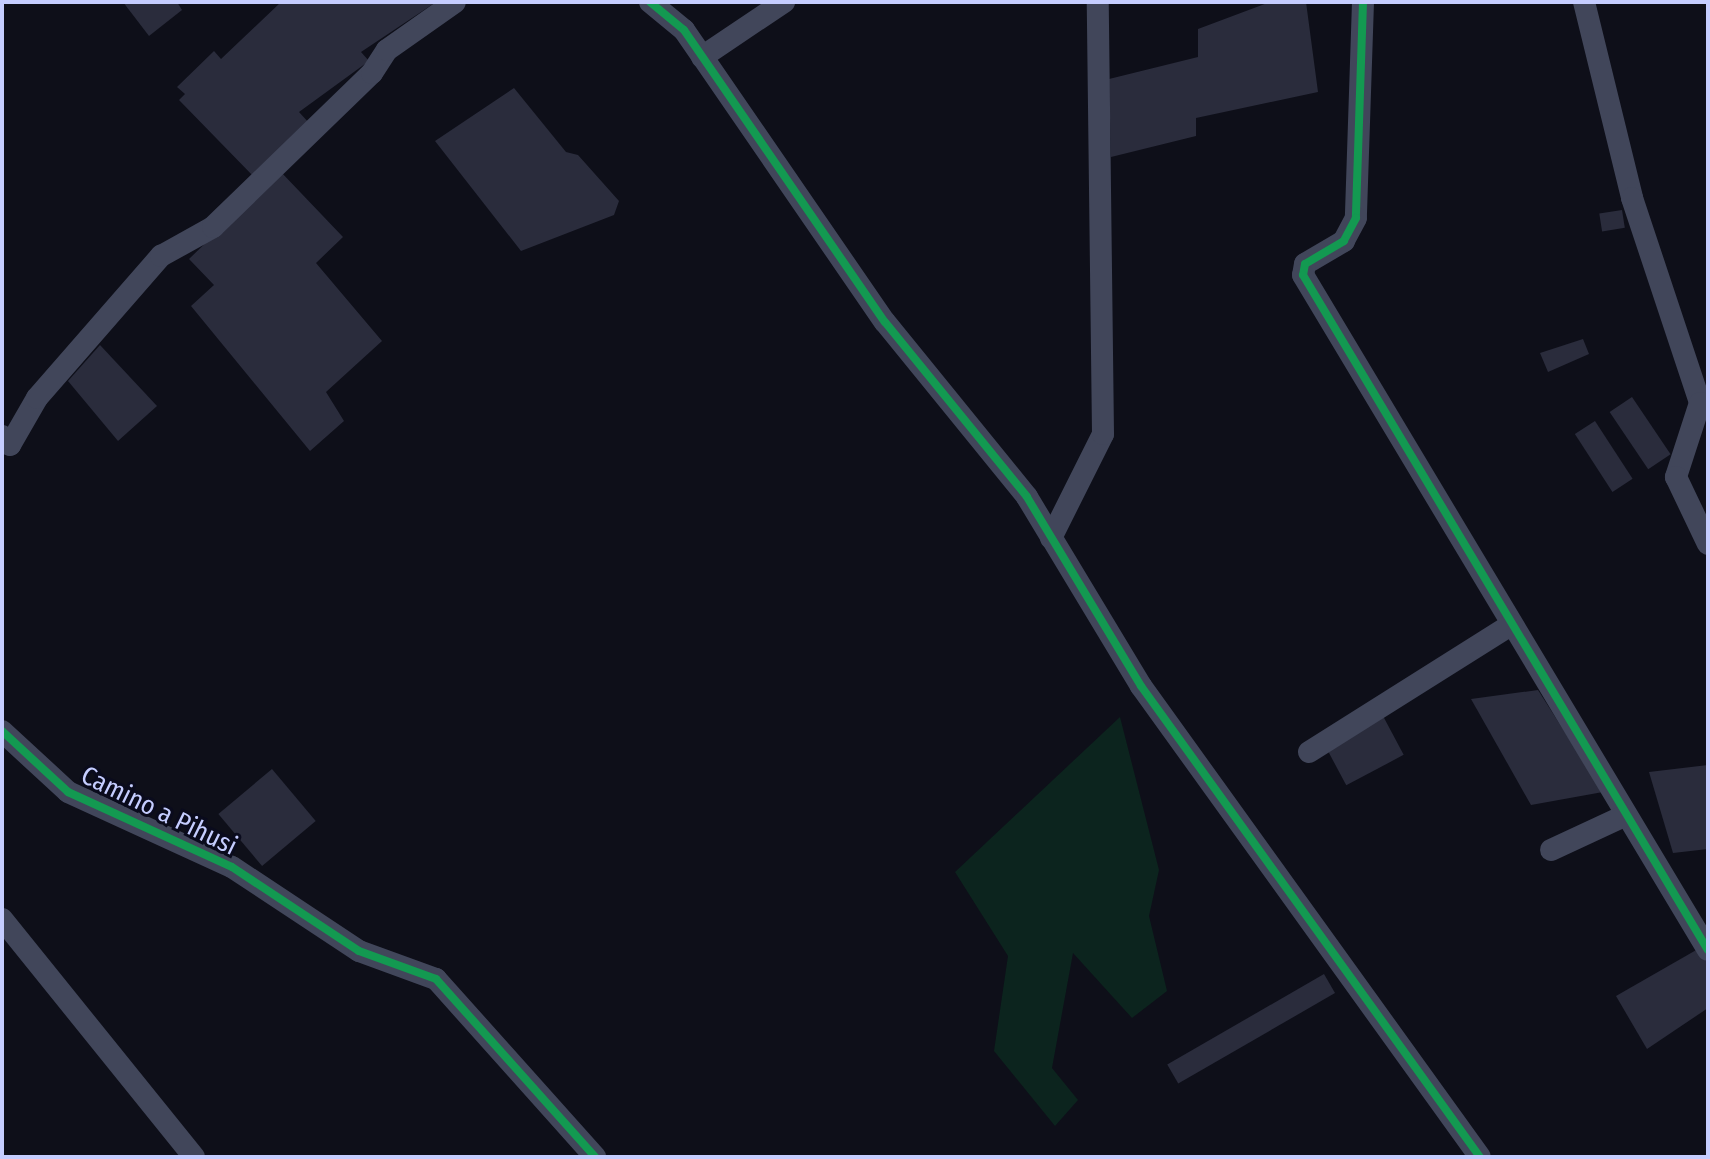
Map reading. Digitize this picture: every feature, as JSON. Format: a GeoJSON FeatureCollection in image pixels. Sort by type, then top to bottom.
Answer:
{"type":"FeatureCollection","features":[{"type":"Feature","properties":{"kind":"street"},"geometry":{"type":"LineString","coordinates":[[6,441],[37,398],[161,256],[213,227],[372,73],[387,50],[455,2]]}},
{"type":"Feature","properties":{"kind":"street"},"geometry":{"type":"LineString","coordinates":[[650,2],[684,30],[885,322],[1027,497],[1141,686],[1480,1157]]}},
{"type":"Feature","properties":{"kind":"street"},"geometry":{"type":"LineString","coordinates":[[702,57],[784,2]]}},
{"type":"Feature","properties":{"kind":"street"},"geometry":{"type":"LineString","coordinates":[[1051,538],[1103,434],[1098,2]]}},
{"type":"Feature","properties":{"kind":"street"},"geometry":{"type":"LineString","coordinates":[[1363,2],[1356,218],[1344,241],[1305,264],[1303,275],[1708,950]]}},
{"type":"Feature","properties":{"kind":"street"},"geometry":{"type":"LineString","coordinates":[[1584,2],[1632,198],[1700,403],[1676,477],[1708,544]]}},
{"type":"Feature","properties":{"kind":"street"},"geometry":{"type":"LineString","coordinates":[[1309,752],[1511,625]]}},
{"type":"Feature","properties":{"kind":"street","name":"Camino a Pihusi"},"geometry":{"type":"LineString","coordinates":[[2,731],[68,792],[232,867],[359,951],[436,979],[595,1157]]}},
{"type":"Feature","properties":{"kind":"street"},"geometry":{"type":"LineString","coordinates":[[1551,850],[1626,815]]}},
{"type":"Feature","properties":{"kind":"street"},"geometry":{"type":"LineString","coordinates":[[2,919],[194,1157]]}},
{"type":"Feature","properties":{"kind":"green space"},"geometry":{"type":"Polygon","coordinates":[[[1120,717],[1159,870],[1149,916],[1167,991],[1132,1018],[1073,953],[1052,1068],[1078,1100],[1055,1126],[994,1051],[1008,956],[955,872],[1120,717]]]}},
{"type":"Feature","properties":{"kind":"building"},"geometry":{"type":"Polygon","coordinates":[[[123,2],[177,2],[182,10],[149,36],[123,2]]]}},
{"type":"Feature","properties":{"kind":"building"},"geometry":{"type":"Polygon","coordinates":[[[281,2],[436,2],[361,52],[369,61],[299,112],[310,124],[255,178],[179,100],[185,94],[177,87],[214,51],[221,59],[281,2]]]}},
{"type":"Feature","properties":{"kind":"building"},"geometry":{"type":"Polygon","coordinates":[[[1270,2],[1306,2],[1318,92],[1196,118],[1196,136],[1111,157],[1109,79],[1198,57],[1198,29],[1270,2]]]}},
{"type":"Feature","properties":{"kind":"building"},"geometry":{"type":"Polygon","coordinates":[[[514,88],[566,152],[578,155],[619,201],[614,215],[521,251],[435,141],[514,88]]]}},
{"type":"Feature","properties":{"kind":"building"},"geometry":{"type":"Polygon","coordinates":[[[280,171],[343,237],[316,263],[382,341],[326,392],[344,421],[310,451],[191,306],[214,285],[189,259],[280,171]]]}},
{"type":"Feature","properties":{"kind":"building"},"geometry":{"type":"Polygon","coordinates":[[[1622,210],[1625,228],[1602,231],[1599,214],[1622,210]]]}},
{"type":"Feature","properties":{"kind":"building"},"geometry":{"type":"Polygon","coordinates":[[[1583,339],[1589,354],[1548,372],[1540,353],[1583,339]]]}},
{"type":"Feature","properties":{"kind":"building"},"geometry":{"type":"Polygon","coordinates":[[[100,345],[157,406],[118,441],[68,381],[100,345]]]}},
{"type":"Feature","properties":{"kind":"building"},"geometry":{"type":"Polygon","coordinates":[[[1632,397],[1671,454],[1648,469],[1610,412],[1632,397]]]}},
{"type":"Feature","properties":{"kind":"building"},"geometry":{"type":"Polygon","coordinates":[[[1595,421],[1633,479],[1612,492],[1575,434],[1595,421]]]}},
{"type":"Feature","properties":{"kind":"building"},"geometry":{"type":"Polygon","coordinates":[[[1538,690],[1603,792],[1531,805],[1471,699],[1538,690]]]}},
{"type":"Feature","properties":{"kind":"building"},"geometry":{"type":"Polygon","coordinates":[[[1383,716],[1404,755],[1346,785],[1326,747],[1383,716]]]}},
{"type":"Feature","properties":{"kind":"building"},"geometry":{"type":"Polygon","coordinates":[[[1708,765],[1708,849],[1673,853],[1649,772],[1708,765]]]}},
{"type":"Feature","properties":{"kind":"building"},"geometry":{"type":"Polygon","coordinates":[[[272,769],[316,821],[262,866],[218,814],[272,769]]]}},
{"type":"Feature","properties":{"kind":"building"},"geometry":{"type":"Polygon","coordinates":[[[1698,949],[1708,964],[1708,1008],[1647,1049],[1616,996],[1698,949]]]}},
{"type":"Feature","properties":{"kind":"building"},"geometry":{"type":"Polygon","coordinates":[[[1324,974],[1335,993],[1178,1084],[1167,1064],[1324,974]]]}},
{"type":"Feature","properties":{"kind":"cycle path"},"geometry":{"type":"LineString","coordinates":[[650,2],[684,30],[885,322],[1027,497],[1141,686],[1480,1157]]}},
{"type":"Feature","properties":{"kind":"cycle path"},"geometry":{"type":"LineString","coordinates":[[1363,2],[1356,218],[1344,241],[1305,264],[1303,275],[1708,950]]}},
{"type":"Feature","properties":{"kind":"cycle path"},"geometry":{"type":"LineString","coordinates":[[2,731],[68,792],[232,867],[359,951],[436,979],[595,1157]]}}]}
